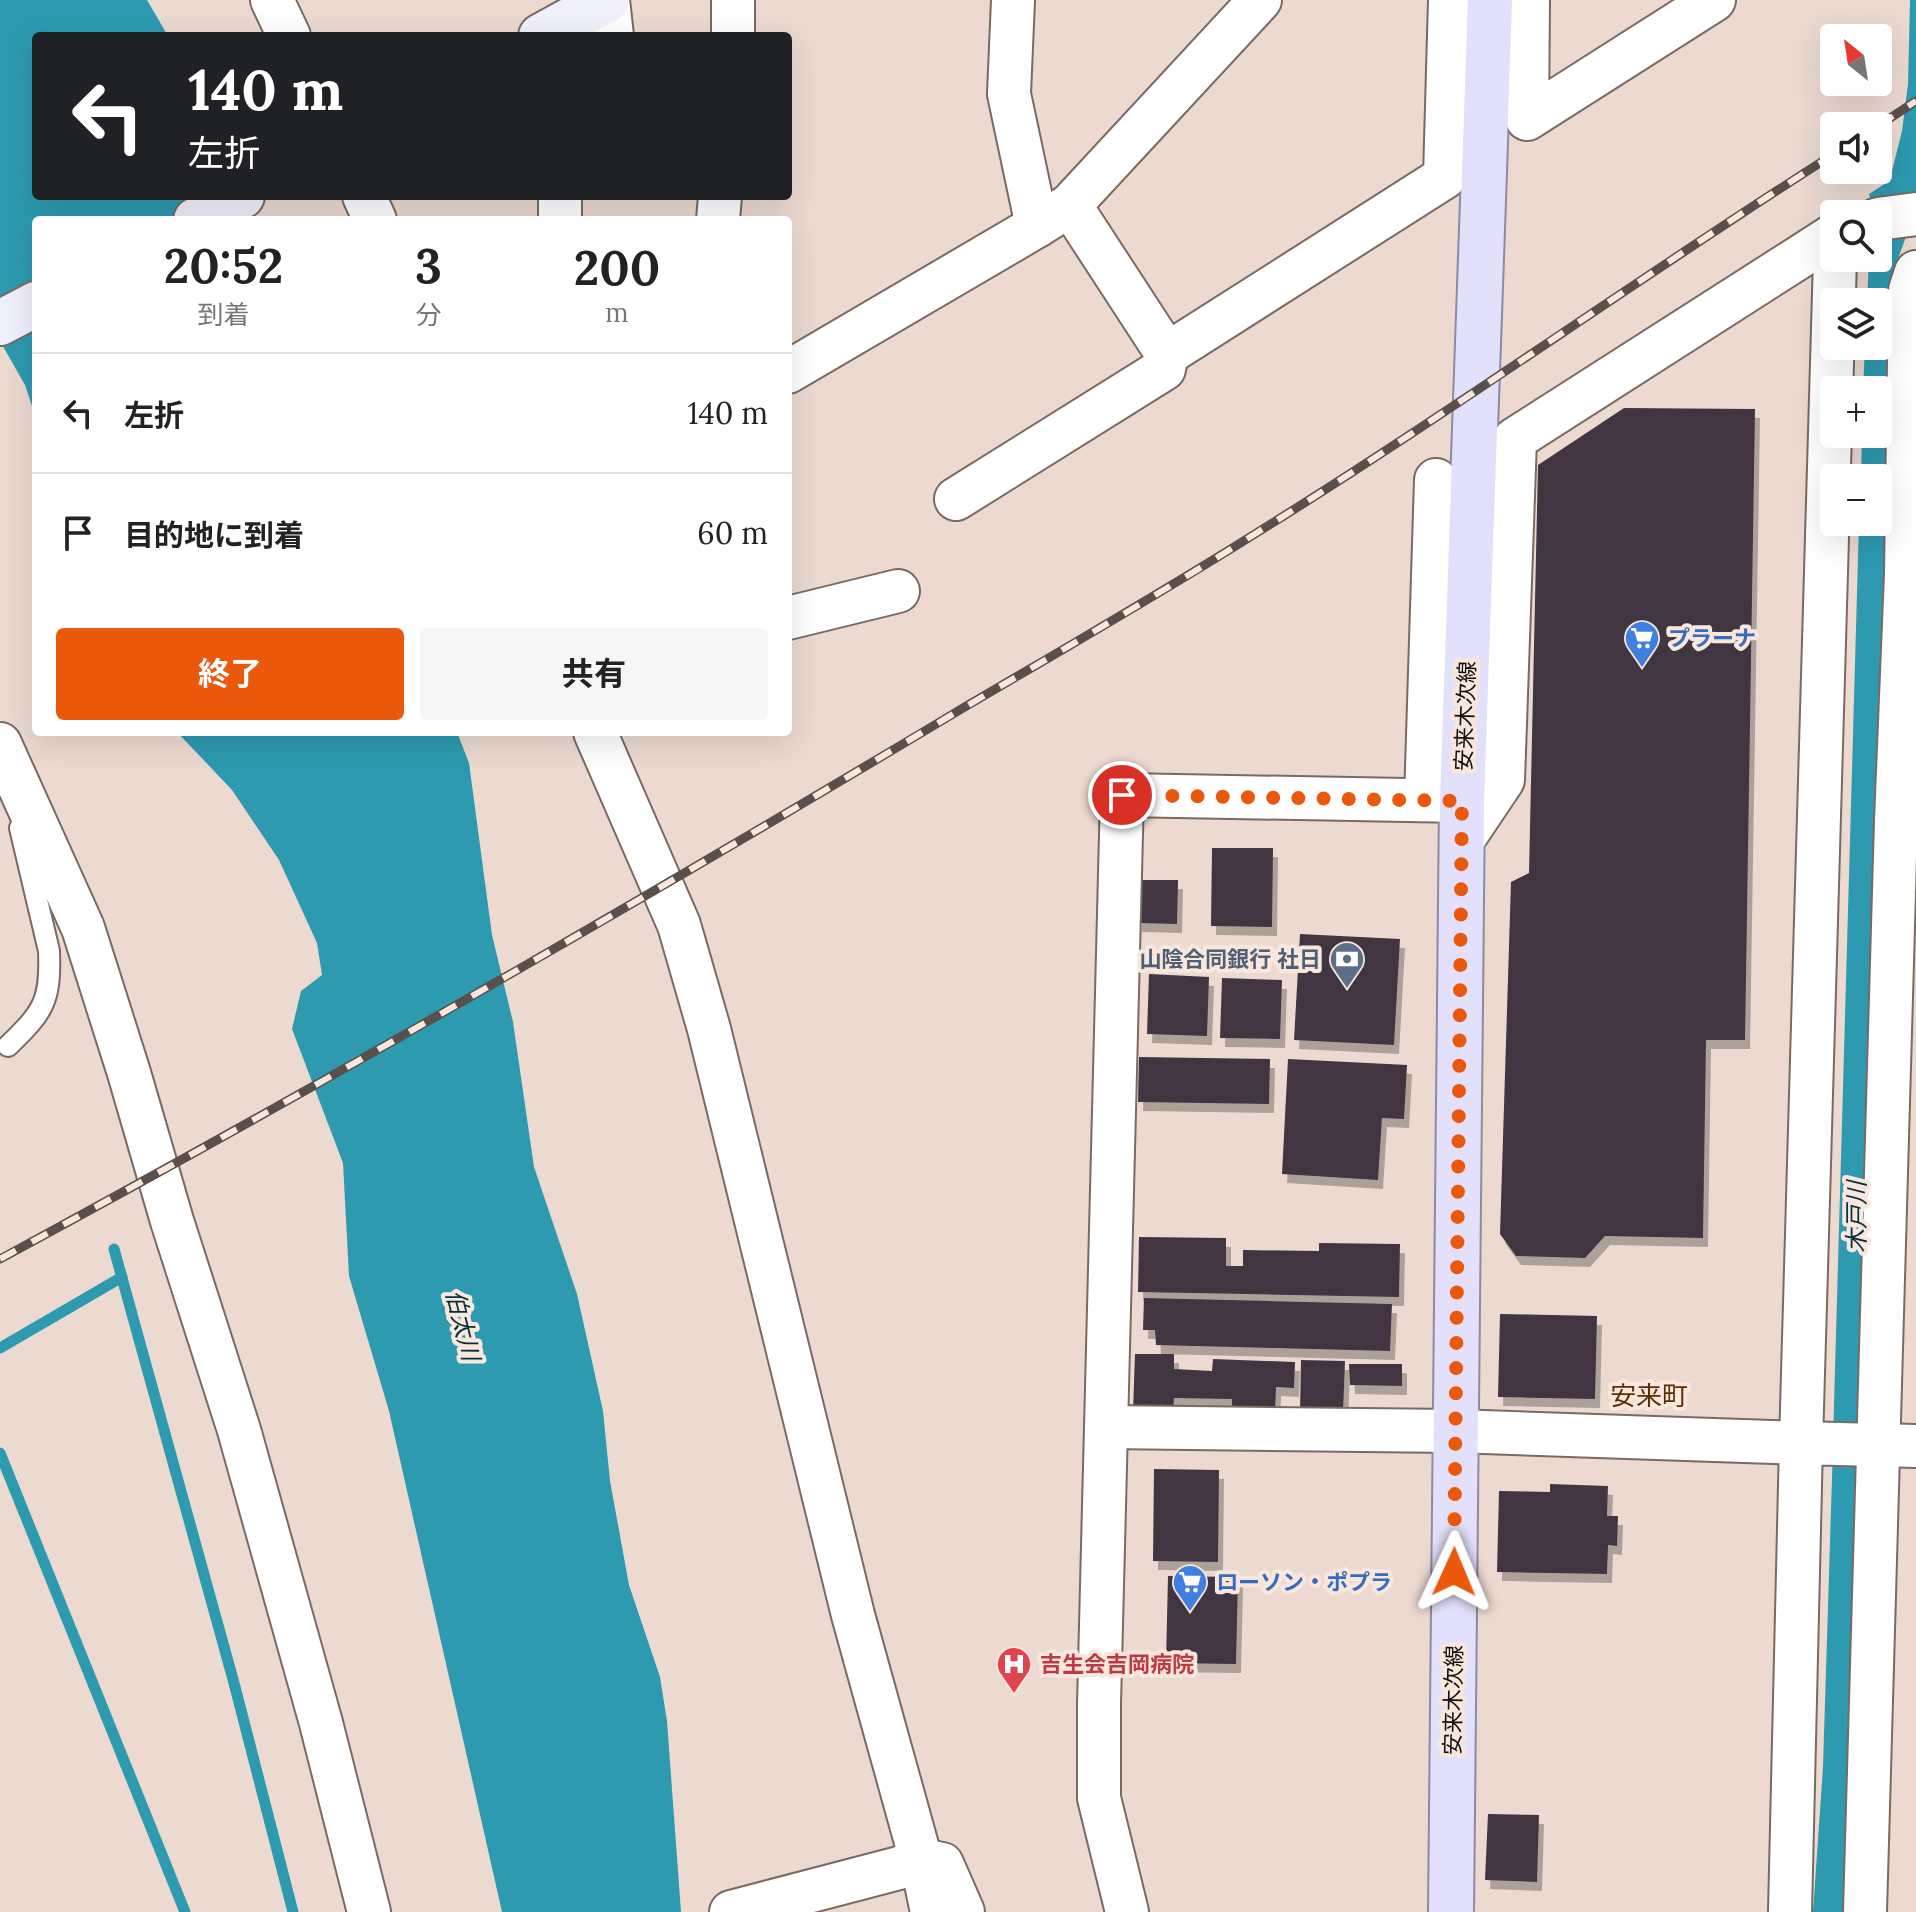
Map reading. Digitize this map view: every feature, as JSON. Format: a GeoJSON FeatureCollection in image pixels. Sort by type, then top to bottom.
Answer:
{"type":"FeatureCollection","features":[{"type":"Feature","properties":{"kind":"main road","name":"安来木次線"},"geometry":{"type":"LineString","coordinates":[[1451,1912],[1455,1431],[1450,814],[1490,0]]}},
{"type":"Feature","properties":{"kind":"street"},"geometry":{"type":"LineString","coordinates":[[272,0],[287,32]]}},
{"type":"Feature","properties":{"kind":"street"},"geometry":{"type":"LineString","coordinates":[[548,32],[608,0],[612,32]]}},
{"type":"Feature","properties":{"kind":"street"},"geometry":{"type":"LineString","coordinates":[[733,0],[733,32]]}},
{"type":"Feature","properties":{"kind":"street"},"geometry":{"type":"LineString","coordinates":[[1013,0],[1009,94],[1054,216],[1167,354]]}},
{"type":"Feature","properties":{"kind":"street"},"geometry":{"type":"LineString","coordinates":[[792,370],[1054,216],[1260,0]]}},
{"type":"Feature","properties":{"kind":"street"},"geometry":{"type":"LineString","coordinates":[[956,499],[1164,369],[1167,354],[1445,177],[1450,0]]}},
{"type":"Feature","properties":{"kind":"street"},"geometry":{"type":"LineString","coordinates":[[1528,0],[1527,119],[1714,0]]}},
{"type":"Feature","properties":{"kind":"street"},"geometry":{"type":"LineString","coordinates":[[204,216],[234,200]]}},
{"type":"Feature","properties":{"kind":"street"},"geometry":{"type":"LineString","coordinates":[[1892,217],[1916,214]]}},
{"type":"Feature","properties":{"kind":"street"},"geometry":{"type":"LineString","coordinates":[[1127,1912],[1099,1798],[1122,795],[1450,814],[1503,780],[1515,439],[1820,244]]}},
{"type":"Feature","properties":{"kind":"street"},"geometry":{"type":"LineString","coordinates":[[1835,272],[1859,1444],[1865,1912]]}},
{"type":"Feature","properties":{"kind":"street"},"geometry":{"type":"LineString","coordinates":[[1790,1912],[1859,1444],[1906,821],[1911,574],[1910,290],[1916,272]]}},
{"type":"Feature","properties":{"kind":"street"},"geometry":{"type":"LineString","coordinates":[[0,323],[32,306]]}},
{"type":"Feature","properties":{"kind":"street"},"geometry":{"type":"LineString","coordinates":[[1436,480],[1450,814]]}},
{"type":"Feature","properties":{"kind":"street"},"geometry":{"type":"LineString","coordinates":[[792,617],[898,591]]}},
{"type":"Feature","properties":{"kind":"street"},"geometry":{"type":"LineString","coordinates":[[597,736],[679,925],[709,1029],[853,1615],[910,1864],[932,1912]]}},
{"type":"Feature","properties":{"kind":"street"},"geometry":{"type":"LineString","coordinates":[[0,744],[83,928],[129,1073],[172,1221],[239,1430],[321,1723],[369,1912]]}},
{"type":"Feature","properties":{"kind":"street"},"geometry":{"type":"LineString","coordinates":[[1106,1427],[1455,1431],[1859,1444]]}},
{"type":"Feature","properties":{"kind":"street"},"geometry":{"type":"LineString","coordinates":[[731,1912],[910,1864],[942,1864],[963,1912]]}},
{"type":"Feature","properties":{"kind":"lane"},"geometry":{"type":"LineString","coordinates":[[0,757],[46,936],[50,971],[49,990],[43,1007],[8,1046]]}},
{"type":"Feature","properties":{"kind":"water"},"geometry":{"type":"Polygon","coordinates":[[[0,0],[147,0],[166,32],[32,32],[32,200],[204,200],[209,216],[32,216],[32,406],[25,385],[0,341],[0,0]]]}},
{"type":"Feature","properties":{"kind":"water"},"geometry":{"type":"Polygon","coordinates":[[[1910,0],[1916,0],[1916,197],[1871,200],[1869,194],[1884,184],[1892,184],[1908,84],[1910,0]]]}},
{"type":"Feature","properties":{"kind":"water"},"geometry":{"type":"Polygon","coordinates":[[[1911,223],[1895,267],[1892,376],[1864,376],[1864,360],[1892,360],[1892,288],[1868,288],[1868,272],[1892,272],[1892,225],[1911,223]]]}},
{"type":"Feature","properties":{"kind":"water"},"geometry":{"type":"Polygon","coordinates":[[[1862,448],[1889,448],[1889,464],[1861,464],[1862,448]]]}},
{"type":"Feature","properties":{"kind":"water","name":"木戸川"},"geometry":{"type":"Polygon","coordinates":[[[1859,536],[1887,536],[1866,1200],[1864,1440],[1833,1440],[1859,536]]]}},
{"type":"Feature","properties":{"kind":"water","name":"伯太川"},"geometry":{"type":"Polygon","coordinates":[[[181,736],[459,736],[469,763],[492,935],[513,1022],[534,1167],[577,1294],[603,1411],[610,1481],[629,1585],[660,1677],[667,1721],[681,1912],[502,1912],[389,1411],[349,1276],[343,1163],[292,1029],[301,991],[322,975],[317,943],[279,860],[232,790],[181,736]]]}},
{"type":"Feature","properties":{"kind":"water"},"geometry":{"type":"Polygon","coordinates":[[[1833,1446],[1861,1447],[1850,1912],[1813,1912],[1823,1767],[1833,1446]]]}},
{"type":"Feature","properties":{"kind":"building","name":"プラーナ"},"geometry":{"type":"Polygon","coordinates":[[[1624,408],[1755,409],[1745,1040],[1706,1040],[1703,1238],[1605,1236],[1585,1258],[1516,1256],[1500,1234],[1511,882],[1529,873],[1538,465],[1624,408]]]}},
{"type":"Feature","properties":{"kind":"building"},"geometry":{"type":"Polygon","coordinates":[[[1212,848],[1273,848],[1272,927],[1211,926],[1212,848]]]}},
{"type":"Feature","properties":{"kind":"building"},"geometry":{"type":"Polygon","coordinates":[[[1138,880],[1178,880],[1177,924],[1137,923],[1138,880]]]}},
{"type":"Feature","properties":{"kind":"building","name":"山陰合同銀行 社日"},"geometry":{"type":"Polygon","coordinates":[[[1300,934],[1400,939],[1394,1045],[1294,1040],[1300,934]]]}},
{"type":"Feature","properties":{"kind":"building"},"geometry":{"type":"Polygon","coordinates":[[[1149,974],[1209,977],[1207,1036],[1147,1034],[1149,974]]]}},
{"type":"Feature","properties":{"kind":"building"},"geometry":{"type":"Polygon","coordinates":[[[1222,978],[1282,980],[1280,1039],[1220,1038],[1222,978]]]}},
{"type":"Feature","properties":{"kind":"building"},"geometry":{"type":"Polygon","coordinates":[[[1139,1057],[1270,1059],[1269,1104],[1138,1102],[1139,1057]]]}},
{"type":"Feature","properties":{"kind":"building"},"geometry":{"type":"Polygon","coordinates":[[[1288,1059],[1407,1065],[1404,1119],[1382,1118],[1378,1180],[1282,1174],[1288,1059]]]}},
{"type":"Feature","properties":{"kind":"building"},"geometry":{"type":"Polygon","coordinates":[[[1139,1237],[1226,1238],[1226,1266],[1243,1266],[1243,1250],[1319,1251],[1319,1243],[1400,1244],[1399,1297],[1138,1292],[1139,1237]]]}},
{"type":"Feature","properties":{"kind":"building"},"geometry":{"type":"Polygon","coordinates":[[[1144,1298],[1392,1304],[1390,1351],[1156,1345],[1155,1330],[1143,1330],[1144,1298]]]}},
{"type":"Feature","properties":{"kind":"building"},"geometry":{"type":"Polygon","coordinates":[[[1500,1314],[1597,1316],[1595,1399],[1498,1397],[1500,1314]]]}},
{"type":"Feature","properties":{"kind":"building"},"geometry":{"type":"Polygon","coordinates":[[[1135,1354],[1174,1354],[1174,1369],[1212,1371],[1213,1359],[1295,1362],[1294,1388],[1276,1387],[1275,1411],[1232,1409],[1232,1399],[1174,1398],[1173,1412],[1133,1411],[1135,1354]]]}},
{"type":"Feature","properties":{"kind":"building"},"geometry":{"type":"Polygon","coordinates":[[[1301,1360],[1345,1361],[1343,1412],[1300,1411],[1301,1360]]]}},
{"type":"Feature","properties":{"kind":"building"},"geometry":{"type":"Polygon","coordinates":[[[1349,1364],[1402,1364],[1402,1386],[1350,1385],[1349,1364]]]}},
{"type":"Feature","properties":{"kind":"building"},"geometry":{"type":"Polygon","coordinates":[[[1154,1469],[1219,1470],[1218,1562],[1153,1561],[1154,1469]]]}},
{"type":"Feature","properties":{"kind":"building"},"geometry":{"type":"Polygon","coordinates":[[[1550,1484],[1608,1486],[1607,1516],[1618,1516],[1617,1546],[1608,1545],[1607,1574],[1497,1572],[1499,1491],[1550,1492],[1550,1484]]]}},
{"type":"Feature","properties":{"kind":"building"},"geometry":{"type":"Polygon","coordinates":[[[1168,1576],[1238,1577],[1236,1664],[1166,1663],[1168,1576]]]}},
{"type":"Feature","properties":{"kind":"building"},"geometry":{"type":"Polygon","coordinates":[[[1488,1814],[1539,1815],[1537,1882],[1485,1880],[1488,1814]]]}},
{"type":"Feature","properties":{"kind":"waterway"},"geometry":{"type":"LineString","coordinates":[[114,1249],[234,1683],[293,1912]]}},
{"type":"Feature","properties":{"kind":"waterway"},"geometry":{"type":"LineString","coordinates":[[0,1348],[122,1277]]}},
{"type":"Feature","properties":{"kind":"waterway"},"geometry":{"type":"LineString","coordinates":[[0,1453],[185,1912]]}},
{"type":"Feature","properties":{"kind":"railway"},"geometry":{"type":"LineString","coordinates":[[1892,117],[1916,101]]}},
{"type":"Feature","properties":{"kind":"railway"},"geometry":{"type":"LineString","coordinates":[[0,1259],[480,992],[1182,579],[1331,486],[1820,163]]}},
{"type":"Feature","properties":{"kind":"place","name":"プラーナ"},"geometry":{"type":"Point","coordinates":[1642,669]}},
{"type":"Feature","properties":{"kind":"place","name":"山陰合同銀行 社日"},"geometry":{"type":"Point","coordinates":[1347,990]}},
{"type":"Feature","properties":{"kind":"place","name":"ローソン・ポプラ"},"geometry":{"type":"Point","coordinates":[1190,1613]}},
{"type":"Feature","properties":{"kind":"place","name":"吉生会吉岡病院"},"geometry":{"type":"Point","coordinates":[1014,1695]}},
{"type":"Feature","properties":{"kind":"district","name":"安来町"},"geometry":{"type":"Point","coordinates":[1649,1395]}},
{"type":"Feature","properties":{"kind":"route"},"geometry":{"type":"LineString","coordinates":[[1122,795],[1462,801],[1454,1572]]}}]}
